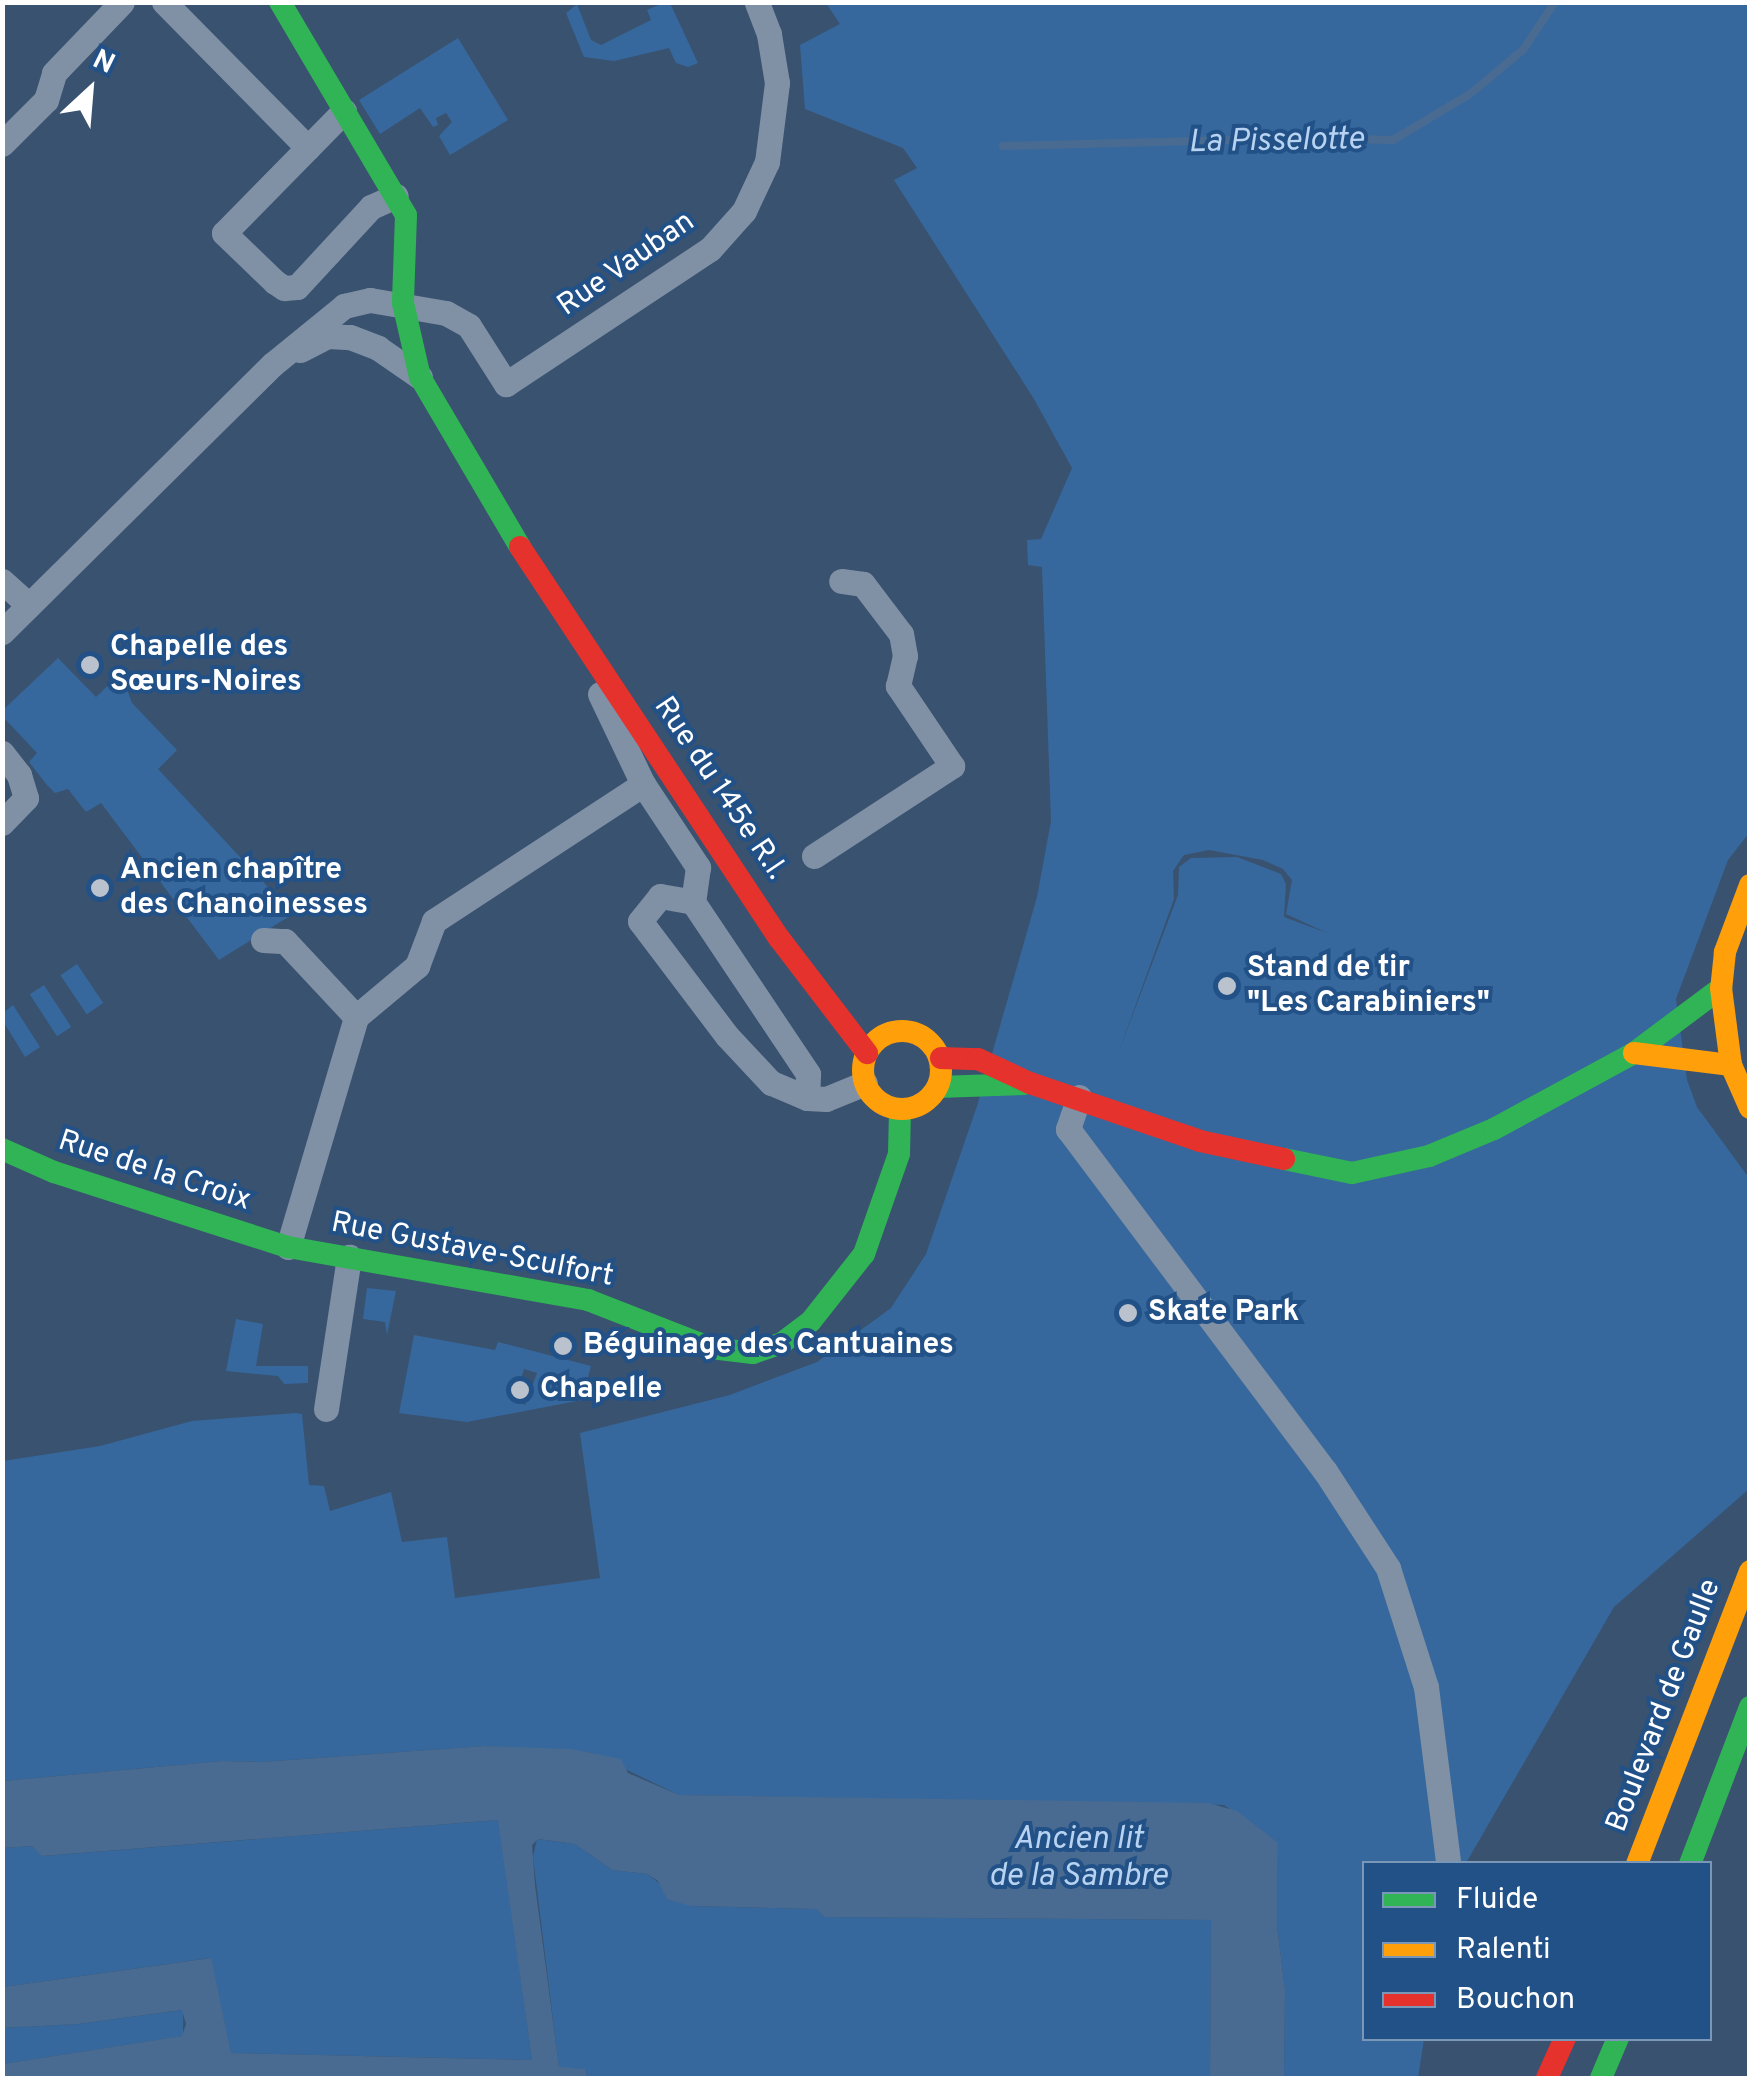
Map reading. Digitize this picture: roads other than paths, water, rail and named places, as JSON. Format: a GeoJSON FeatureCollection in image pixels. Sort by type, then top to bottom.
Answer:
{"type":"FeatureCollection","features":[{"type":"Feature","properties":{"kind":"main road","name":"Rue du 145e R.I."},"geometry":{"type":"LineString","coordinates":[[280,2],[406,215],[403,303],[420,377],[525,556],[780,938],[867,1053]]}},
{"type":"Feature","properties":{"kind":"main road"},"geometry":{"type":"LineString","coordinates":[[1750,885],[1725,952],[1721,988],[1731,1065],[1750,1108]]}},
{"type":"Feature","properties":{"kind":"main road"},"geometry":{"type":"LineString","coordinates":[[941,1058],[978,1059],[1030,1084],[1079,1096],[1200,1141],[1352,1174],[1429,1156],[1494,1129],[1634,1052],[1721,988]]}},
{"type":"Feature","properties":{"kind":"main road"},"geometry":{"type":"LineString","coordinates":[[903,1031],[932,1044],[941,1058],[938,1088],[928,1101],[900,1110],[885,1106],[865,1083],[867,1053],[875,1040],[903,1031]]}},
{"type":"Feature","properties":{"kind":"main road"},"geometry":{"type":"LineString","coordinates":[[1634,1052],[1731,1065]]}},
{"type":"Feature","properties":{"kind":"main road"},"geometry":{"type":"LineString","coordinates":[[938,1088],[1030,1084]]}},
{"type":"Feature","properties":{"kind":"main road","name":"Rue Gustave-Sculfort"},"geometry":{"type":"LineString","coordinates":[[288,1247],[588,1300],[711,1348],[735,1352],[770,1349],[812,1321],[864,1254],[900,1154],[900,1110]]}},
{"type":"Feature","properties":{"kind":"main road","name":"Rue de la Croix"},"geometry":{"type":"LineString","coordinates":[[2,1149],[54,1172],[288,1247]]}},
{"type":"Feature","properties":{"kind":"main road","name":"Boulevard de Gaulle"},"geometry":{"type":"LineString","coordinates":[[1638,1861],[1750,1570]]}},
{"type":"Feature","properties":{"kind":"main road"},"geometry":{"type":"LineString","coordinates":[[1691,1861],[1750,1708]]}},
{"type":"Feature","properties":{"kind":"main road"},"geometry":{"type":"LineString","coordinates":[[1548,2078],[1564,2041]]}},
{"type":"Feature","properties":{"kind":"main road"},"geometry":{"type":"LineString","coordinates":[[1601,2078],[1617,2041]]}},
{"type":"Feature","properties":{"kind":"street"},"geometry":{"type":"LineString","coordinates":[[2,144],[46,100],[54,73],[122,2]]}},
{"type":"Feature","properties":{"kind":"street"},"geometry":{"type":"LineString","coordinates":[[164,2],[308,148]]}},
{"type":"Feature","properties":{"kind":"street","name":"Rue Vauban"},"geometry":{"type":"LineString","coordinates":[[403,303],[446,313],[469,326],[506,384],[688,267],[725,237],[744,211],[767,162],[777,83],[769,34],[757,2]]}},
{"type":"Feature","properties":{"kind":"street"},"geometry":{"type":"LineString","coordinates":[[344,111],[224,233],[284,288],[297,286],[371,208],[396,196]]}},
{"type":"Feature","properties":{"kind":"street"},"geometry":{"type":"LineString","coordinates":[[2,632],[273,364],[344,306],[370,300],[403,303]]}},
{"type":"Feature","properties":{"kind":"street"},"geometry":{"type":"LineString","coordinates":[[273,364],[328,336],[350,337],[378,348],[420,377]]}},
{"type":"Feature","properties":{"kind":"street","name":"Rue du 145e R.I."},"geometry":{"type":"LineString","coordinates":[[525,556],[644,784],[698,867],[693,902]]}},
{"type":"Feature","properties":{"kind":"street"},"geometry":{"type":"LineString","coordinates":[[2,580],[29,605]]}},
{"type":"Feature","properties":{"kind":"street"},"geometry":{"type":"LineString","coordinates":[[814,856],[952,766],[898,686],[905,656],[901,634],[863,584],[841,581]]}},
{"type":"Feature","properties":{"kind":"street"},"geometry":{"type":"LineString","coordinates":[[2,753],[19,774],[26,798],[2,824]]}},
{"type":"Feature","properties":{"kind":"street"},"geometry":{"type":"LineString","coordinates":[[288,1247],[356,1017],[417,966],[434,921],[644,784]]}},
{"type":"Feature","properties":{"kind":"street"},"geometry":{"type":"LineString","coordinates":[[807,1098],[808,1074],[693,902],[660,896],[640,921],[727,1036],[772,1083],[807,1098],[826,1099],[865,1083]]}},
{"type":"Feature","properties":{"kind":"street"},"geometry":{"type":"LineString","coordinates":[[263,940],[285,941],[356,1017]]}},
{"type":"Feature","properties":{"kind":"street"},"geometry":{"type":"LineString","coordinates":[[1079,1096],[1068,1129],[1325,1471],[1388,1568],[1426,1687],[1448,1860]]}},
{"type":"Feature","properties":{"kind":"street"},"geometry":{"type":"LineString","coordinates":[[326,1410],[349,1257]]}},
{"type":"Feature","properties":{"kind":"water","name":"Ancien lit de la Sambre"},"geometry":{"type":"Polygon","coordinates":[[[484,1746],[571,1749],[621,1759],[628,1773],[679,1795],[1208,1803],[1237,1811],[1278,1843],[1277,1925],[1285,1990],[1284,2078],[1210,2078],[1211,1920],[824,1917],[816,1909],[690,1906],[667,1899],[658,1881],[647,1874],[612,1870],[575,1844],[538,1839],[532,1845],[535,1885],[559,2067],[585,2069],[588,2078],[3,2078],[3,2064],[182,2036],[186,2024],[182,2010],[78,2024],[3,2028],[3,1987],[211,1958],[231,2053],[532,2060],[498,1820],[42,1856],[32,1846],[3,1848],[3,1781],[222,1761],[262,1762],[484,1746]]]}},
{"type":"Feature","properties":{"kind":"waterway","name":"La Pisselotte"},"geometry":{"type":"LineString","coordinates":[[1003,146],[1315,138],[1393,140],[1470,94],[1523,50],[1555,2]]}},
{"type":"Feature","properties":{"kind":"place","name":"Chapelle des Sœurs-Noires"},"geometry":{"type":"Point","coordinates":[90,665]}},
{"type":"Feature","properties":{"kind":"place","name":"Ancien chapître des Chanoinesses"},"geometry":{"type":"Point","coordinates":[100,888]}},
{"type":"Feature","properties":{"kind":"place","name":"Stand de tir \"Les Carabiniers\""},"geometry":{"type":"Point","coordinates":[1227,986]}},
{"type":"Feature","properties":{"kind":"place","name":"Skate Park"},"geometry":{"type":"Point","coordinates":[1128,1313]}},
{"type":"Feature","properties":{"kind":"place","name":"Béguinage des Cantuaines"},"geometry":{"type":"Point","coordinates":[563,1346]}},
{"type":"Feature","properties":{"kind":"place","name":"Chapelle"},"geometry":{"type":"Point","coordinates":[520,1390]}}]}
